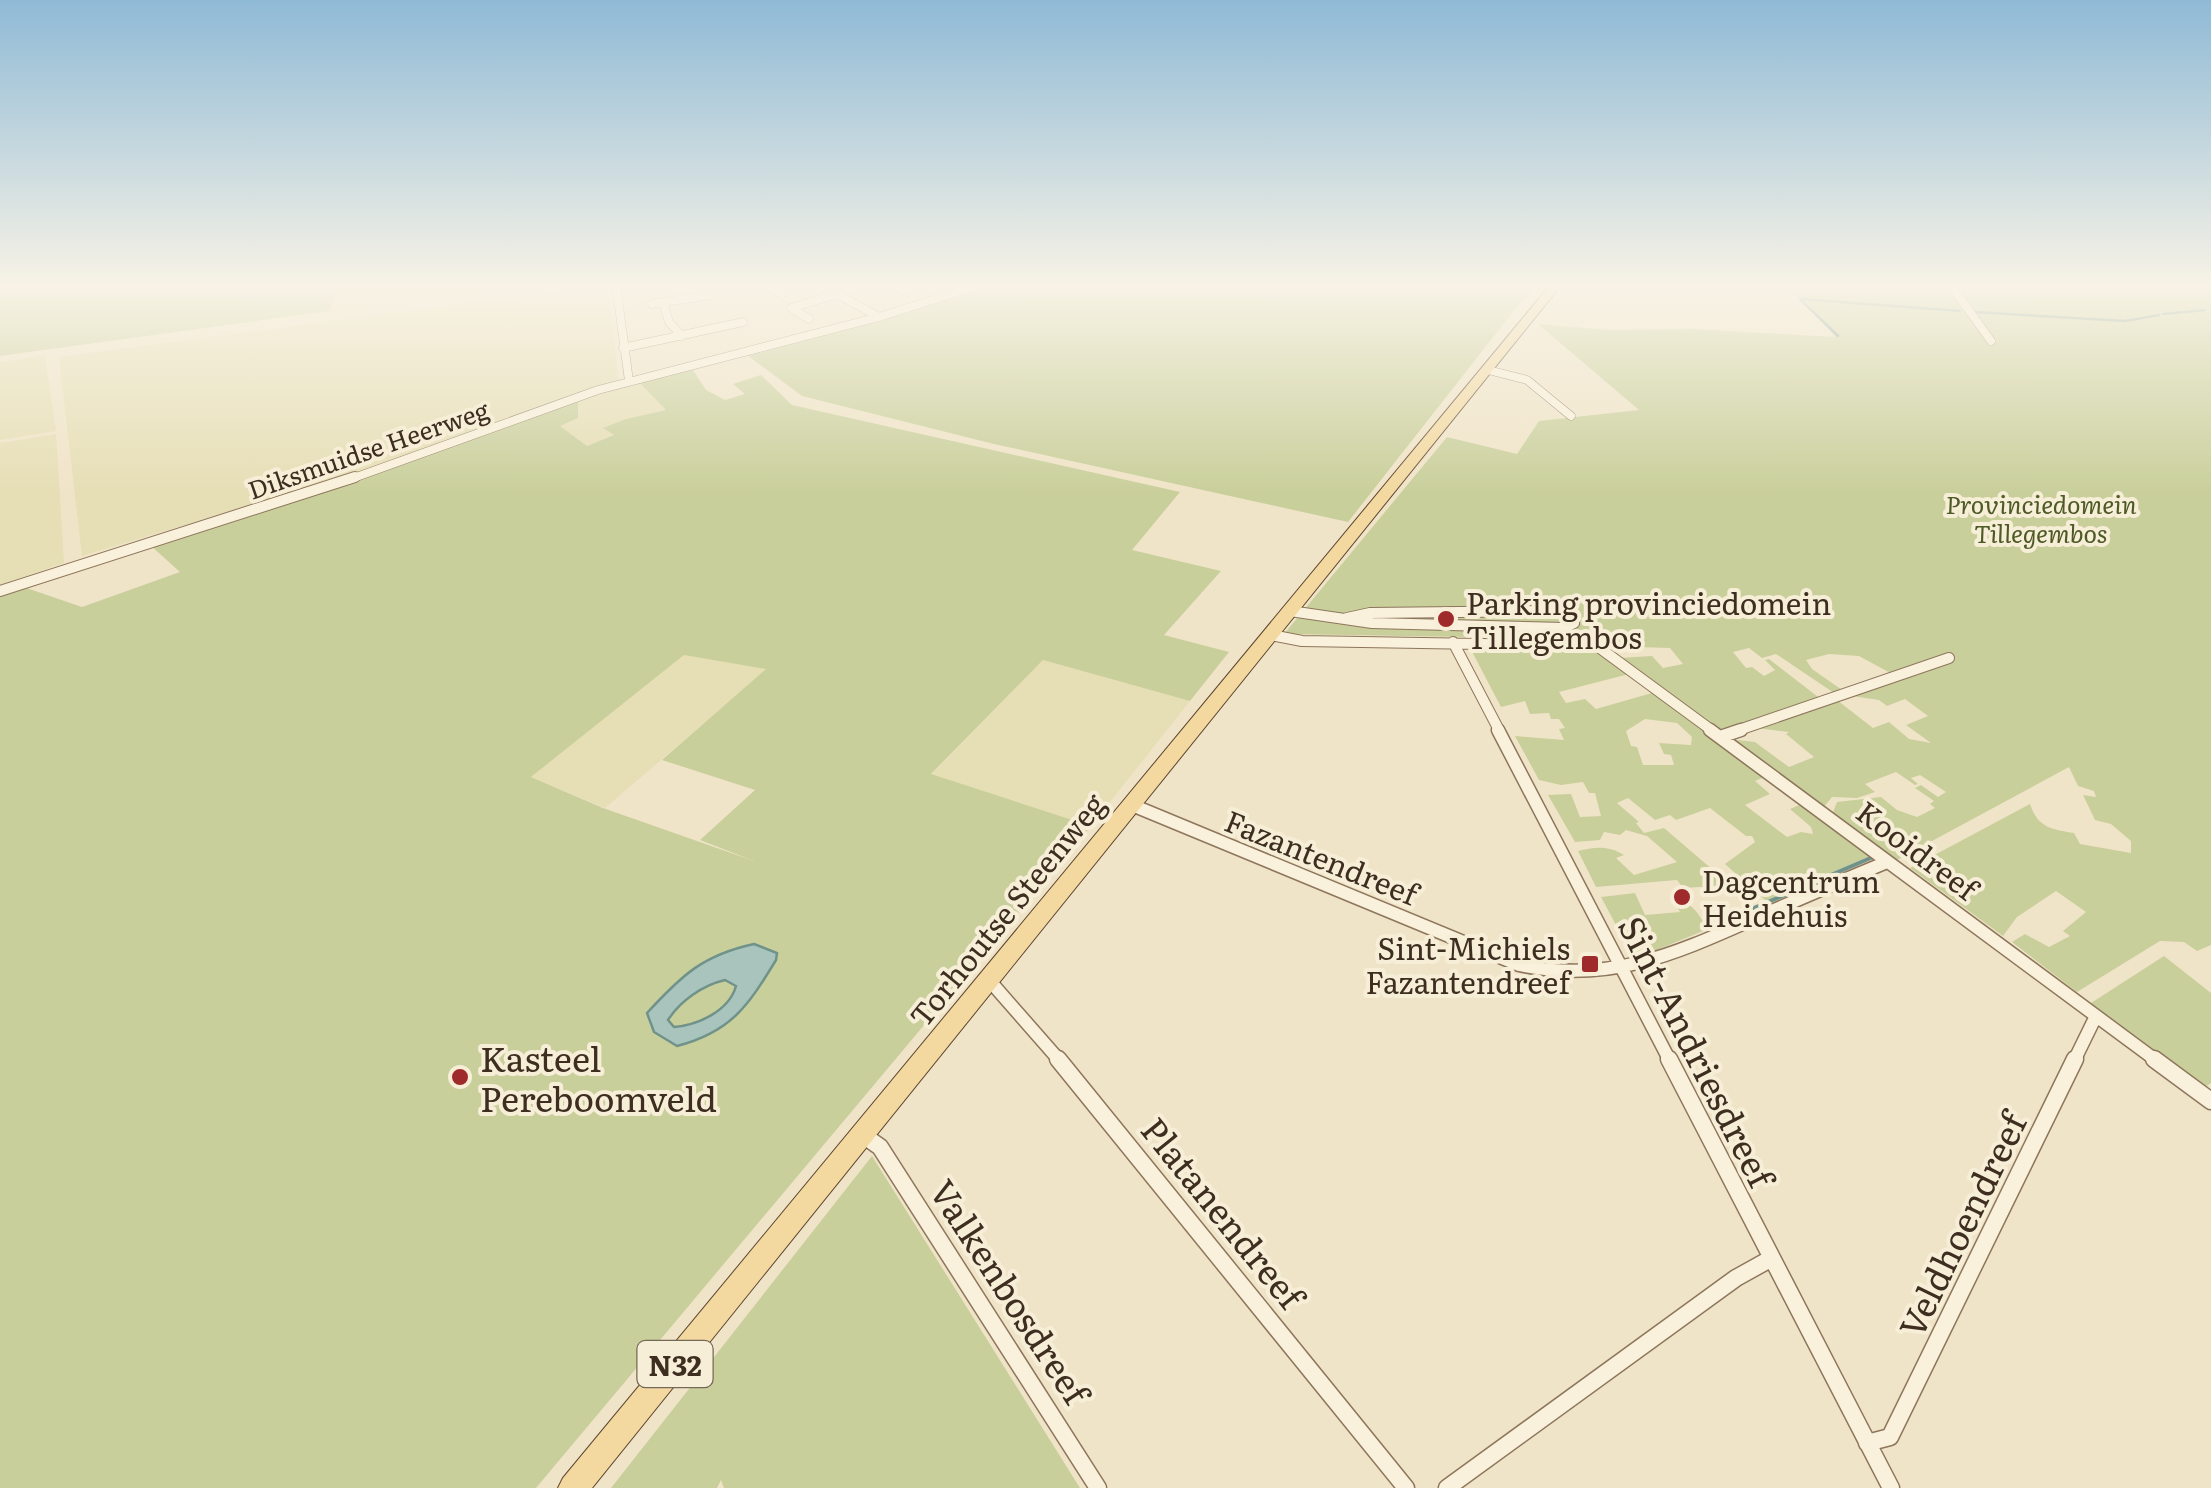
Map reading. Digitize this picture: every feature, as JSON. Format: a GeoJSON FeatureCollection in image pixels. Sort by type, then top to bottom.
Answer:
{"type":"FeatureCollection","features":[{"type":"Feature","properties":{"kind":"main road","name":"Torhoutse Steenweg"},"geometry":{"type":"LineString","coordinates":[[574,1488],[1501,353]]}},
{"type":"Feature","properties":{"kind":"street"},"geometry":{"type":"LineString","coordinates":[[624,353],[629,382]]}},
{"type":"Feature","properties":{"kind":"street","name":"Diksmuidse Heerweg"},"geometry":{"type":"LineString","coordinates":[[0,591],[388,468],[581,395],[739,353]]}},
{"type":"Feature","properties":{"kind":"street"},"geometry":{"type":"LineString","coordinates":[[1488,370],[1527,380],[1570,416]]}},
{"type":"Feature","properties":{"kind":"street"},"geometry":{"type":"LineString","coordinates":[[1290,611],[1372,623],[1564,628],[1574,623],[1572,617],[1558,611],[1370,613],[1347,618]]}},
{"type":"Feature","properties":{"kind":"street"},"geometry":{"type":"LineString","coordinates":[[1270,636],[1302,641],[1454,642]]}},
{"type":"Feature","properties":{"kind":"street","name":"Kooidreef"},"geometry":{"type":"LineString","coordinates":[[1454,642],[1590,644],[2211,1101]]}},
{"type":"Feature","properties":{"kind":"street","name":"Sint-Andriesdreef"},"geometry":{"type":"LineString","coordinates":[[1454,642],[1890,1488]]}},
{"type":"Feature","properties":{"kind":"street"},"geometry":{"type":"LineString","coordinates":[[1720,737],[1949,658]]}},
{"type":"Feature","properties":{"kind":"street","name":"Fazantendreef"},"geometry":{"type":"LineString","coordinates":[[1132,806],[1519,965],[1561,975],[1623,970],[1678,952],[1887,862]]}},
{"type":"Feature","properties":{"kind":"street","name":"Platanendreef"},"geometry":{"type":"LineString","coordinates":[[989,980],[1027,1021],[1406,1488]]}},
{"type":"Feature","properties":{"kind":"street","name":"Veldhoendreef"},"geometry":{"type":"LineString","coordinates":[[1868,1443],[1890,1437],[2096,1016]]}},
{"type":"Feature","properties":{"kind":"street","name":"Valkenbosdreef"},"geometry":{"type":"LineString","coordinates":[[863,1135],[880,1147],[1098,1488]]}},
{"type":"Feature","properties":{"kind":"street"},"geometry":{"type":"LineString","coordinates":[[1448,1488],[1736,1278],[1772,1258]]}},
{"type":"Feature","properties":{"kind":"shaded area"},"geometry":{"type":"Polygon","coordinates":[[[86,353],[616,353],[619,380],[392,462],[82,556],[59,357],[86,353]]]}},
{"type":"Feature","properties":{"kind":"shaded area"},"geometry":{"type":"Polygon","coordinates":[[[45,355],[56,431],[0,440],[0,362],[45,355]]]}},
{"type":"Feature","properties":{"kind":"shaded area"},"geometry":{"type":"Polygon","coordinates":[[[639,382],[667,410],[626,419],[604,429],[615,435],[587,446],[559,426],[578,418],[578,399],[639,382]]]}},
{"type":"Feature","properties":{"kind":"shaded area"},"geometry":{"type":"Polygon","coordinates":[[[56,434],[64,563],[0,585],[0,443],[56,434]]]}},
{"type":"Feature","properties":{"kind":"shaded area"},"geometry":{"type":"Polygon","coordinates":[[[684,655],[767,669],[605,808],[531,777],[684,655]]]}},
{"type":"Feature","properties":{"kind":"shaded area"},"geometry":{"type":"Polygon","coordinates":[[[1043,660],[1190,701],[1091,826],[931,775],[1043,660]]]}},
{"type":"Feature","properties":{"kind":"green space"},"geometry":{"type":"Polygon","coordinates":[[[1480,353],[1348,522],[994,444],[802,396],[748,356],[1480,353]]]}},
{"type":"Feature","properties":{"kind":"green space","name":"Provinciedomein Tillegembos"},"geometry":{"type":"Polygon","coordinates":[[[1573,353],[2211,353],[2211,945],[2197,951],[2184,942],[2160,941],[2077,992],[2012,942],[2025,934],[2049,947],[2070,936],[2063,931],[2086,912],[2056,891],[2017,917],[2003,936],[1910,868],[2030,804],[2041,822],[2074,833],[2080,844],[2131,853],[2131,841],[2111,824],[2095,820],[2083,795],[2096,797],[2094,791],[2078,786],[2069,767],[1895,861],[1832,815],[1837,802],[1881,797],[1897,810],[1917,817],[1935,808],[1930,804],[1934,801],[1915,788],[1921,785],[1938,797],[1946,792],[1920,775],[1911,778],[1918,784],[1915,785],[1896,772],[1865,784],[1875,792],[1857,798],[1832,797],[1823,808],[1728,739],[1755,742],[1789,767],[1814,757],[1786,734],[1789,732],[1749,727],[1724,736],[1619,658],[1652,656],[1663,668],[1683,664],[1670,648],[1602,646],[1593,639],[1284,634],[1447,437],[1517,454],[1539,421],[1639,410],[1573,353]],[[1749,648],[1733,652],[1746,668],[1752,667],[1764,676],[1775,670],[1765,660],[1769,659],[1822,700],[1833,697],[1873,728],[1889,722],[1909,739],[1931,743],[1906,725],[1928,716],[1905,699],[1887,706],[1879,700],[1852,696],[1894,675],[1859,656],[1829,654],[1806,660],[1812,669],[1845,692],[1837,695],[1776,654],[1762,658],[1749,648]]]}},
{"type":"Feature","properties":{"kind":"green space"},"geometry":{"type":"Polygon","coordinates":[[[693,370],[706,390],[725,400],[745,394],[733,384],[761,375],[792,405],[1180,492],[1132,550],[1221,571],[1164,635],[1229,652],[1190,701],[1043,660],[931,774],[1091,826],[536,1488],[0,1488],[0,585],[9,582],[82,607],[180,572],[149,544],[578,399],[578,418],[560,426],[587,446],[614,435],[603,428],[666,410],[639,382],[693,370]],[[684,655],[531,777],[603,808],[754,861],[700,840],[755,790],[662,760],[766,669],[684,655]]]}},
{"type":"Feature","properties":{"kind":"green space"},"geometry":{"type":"Polygon","coordinates":[[[1469,646],[1590,646],[1629,674],[1559,692],[1566,703],[1585,699],[1596,709],[1652,693],[1767,776],[1755,781],[1770,794],[1745,805],[1787,837],[1801,832],[1813,834],[1811,827],[1790,809],[1804,803],[1873,855],[1766,901],[1725,864],[1755,842],[1752,836],[1746,836],[1710,808],[1676,820],[1670,815],[1655,820],[1628,798],[1617,803],[1639,822],[1636,823],[1644,833],[1664,828],[1755,906],[1716,886],[1683,888],[1677,880],[1596,887],[1578,851],[1601,848],[1618,852],[1624,855],[1616,858],[1634,875],[1677,862],[1647,836],[1626,830],[1620,835],[1604,832],[1600,840],[1575,842],[1548,795],[1571,794],[1580,817],[1601,816],[1595,793],[1589,793],[1583,782],[1561,785],[1539,780],[1515,736],[1564,740],[1559,729],[1565,728],[1559,719],[1551,719],[1549,713],[1530,714],[1525,701],[1501,707],[1469,646]],[[1645,719],[1626,731],[1643,765],[1674,765],[1671,755],[1664,754],[1659,743],[1691,745],[1692,737],[1677,723],[1645,719]]]}},
{"type":"Feature","properties":{"kind":"green space"},"geometry":{"type":"Polygon","coordinates":[[[1635,893],[1645,915],[1680,912],[1675,903],[1686,904],[1708,929],[1633,957],[1601,897],[1635,893]]]}},
{"type":"Feature","properties":{"kind":"green space"},"geometry":{"type":"Polygon","coordinates":[[[2164,956],[2211,993],[2211,1083],[2205,1087],[2091,1003],[2164,956]]]}},
{"type":"Feature","properties":{"kind":"green space"},"geometry":{"type":"Polygon","coordinates":[[[872,1156],[1080,1488],[724,1488],[721,1480],[717,1488],[611,1488],[872,1156]]]}},
{"type":"Feature","properties":{"kind":"water"},"geometry":{"type":"Polygon","coordinates":[[[754,944],[777,953],[747,1004],[725,1025],[677,1046],[654,1032],[647,1013],[694,968],[754,944]],[[725,980],[700,990],[668,1020],[674,1027],[702,1020],[727,1003],[736,986],[725,980]]]}},
{"type":"Feature","properties":{"kind":"waterway"},"geometry":{"type":"LineString","coordinates":[[1754,908],[1873,857]]}},
{"type":"Feature","properties":{"kind":"place","name":"Parking provinciedomein Tillegembos"},"geometry":{"type":"Point","coordinates":[1446,619]}},
{"type":"Feature","properties":{"kind":"place","name":"Dagcentrum Heidehuis"},"geometry":{"type":"Point","coordinates":[1682,897]}},
{"type":"Feature","properties":{"kind":"place","name":"Sint-Michiels Fazantendreef"},"geometry":{"type":"Point","coordinates":[1590,964]}},
{"type":"Feature","properties":{"kind":"place","name":"Kasteel Pereboomveld"},"geometry":{"type":"Point","coordinates":[460,1077]}}]}
